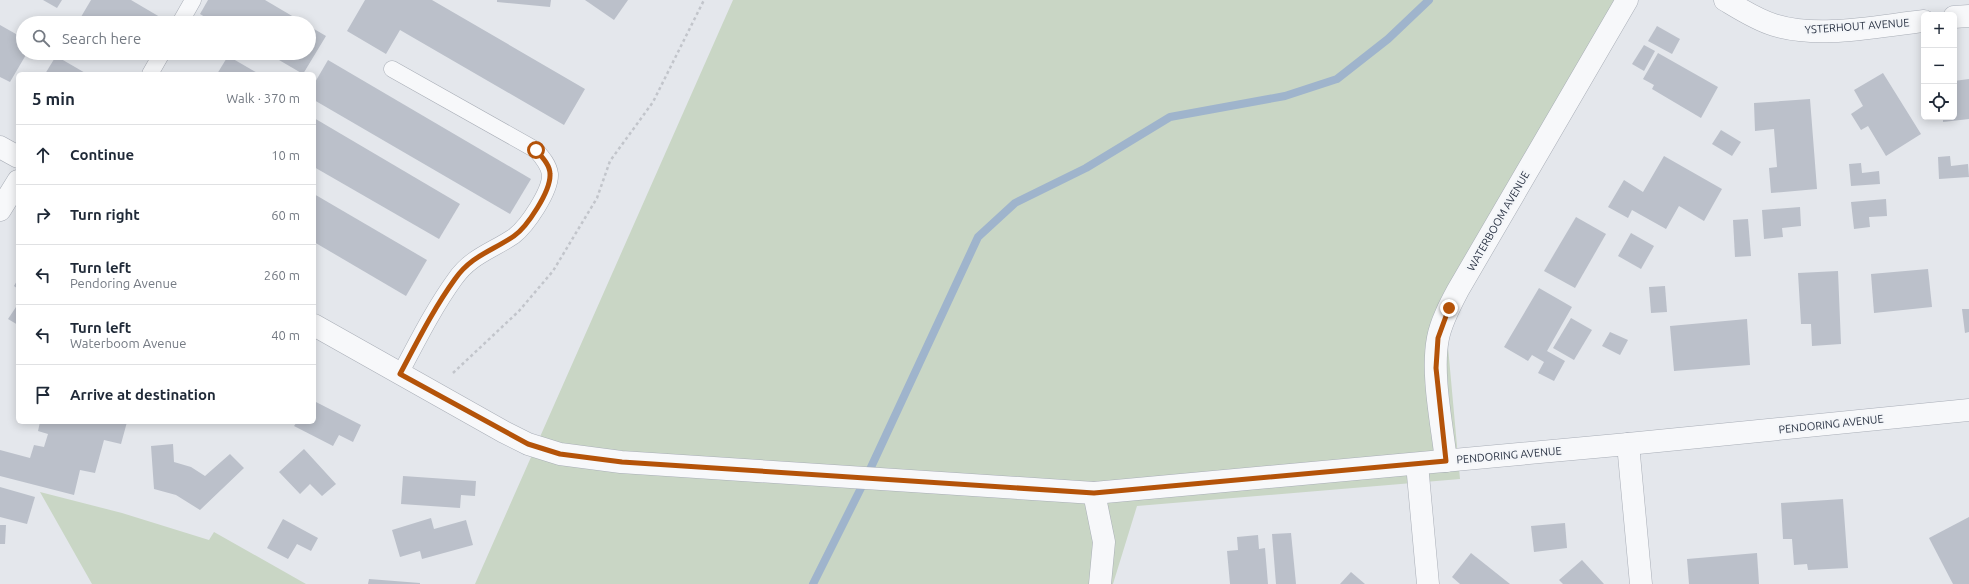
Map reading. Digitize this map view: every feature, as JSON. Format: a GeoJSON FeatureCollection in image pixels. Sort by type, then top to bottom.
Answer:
{"type":"FeatureCollection","features":[{"type":"Feature","properties":{"kind":"street","name":"WATERBOOM AVENUE"},"geometry":{"type":"LineString","coordinates":[[1446,461],[1436,368],[1438,338],[1449,308],[1458,290],[1627,0]]}},
{"type":"Feature","properties":{"kind":"street","name":"YSTERHOUT AVENUE"},"geometry":{"type":"LineString","coordinates":[[1725,0],[1772,25],[1791,30],[1822,31],[1921,21]]}},
{"type":"Feature","properties":{"kind":"street"},"geometry":{"type":"LineString","coordinates":[[1957,17],[1969,16]]}},
{"type":"Feature","properties":{"kind":"street"},"geometry":{"type":"LineString","coordinates":[[0,147],[16,156]]}},
{"type":"Feature","properties":{"kind":"street"},"geometry":{"type":"LineString","coordinates":[[0,210],[16,184]]}},
{"type":"Feature","properties":{"kind":"street","name":"PENDORING AVENUE"},"geometry":{"type":"LineString","coordinates":[[316,326],[432,393],[528,444],[560,454],[622,462],[1094,493],[1628,444],[1969,410]]}},
{"type":"Feature","properties":{"kind":"street"},"geometry":{"type":"LineString","coordinates":[[1628,444],[1641,584]]}},
{"type":"Feature","properties":{"kind":"street"},"geometry":{"type":"LineString","coordinates":[[1417,464],[1428,584]]}},
{"type":"Feature","properties":{"kind":"street"},"geometry":{"type":"LineString","coordinates":[[1094,493],[1104,542],[1100,584]]}},
{"type":"Feature","properties":{"kind":"lane"},"geometry":{"type":"LineString","coordinates":[[184,16],[193,0]]}},
{"type":"Feature","properties":{"kind":"lane"},"geometry":{"type":"LineString","coordinates":[[151,72],[158,60]]}},
{"type":"Feature","properties":{"kind":"lane"},"geometry":{"type":"LineString","coordinates":[[392,69],[536,150],[545,161],[550,174],[546,191],[534,214],[529,220],[515,235],[471,261],[455,278],[400,374]]}},
{"type":"Feature","properties":{"kind":"path"},"geometry":{"type":"LineString","coordinates":[[432,393],[519,311],[554,271],[597,198],[610,161],[653,102],[704,0]]}},
{"type":"Feature","properties":{"kind":"green space"},"geometry":{"type":"Polygon","coordinates":[[[733,0],[1637,0],[1446,325],[1460,479],[1137,506],[1113,584],[475,584],[733,0]]]}},
{"type":"Feature","properties":{"kind":"green space"},"geometry":{"type":"Polygon","coordinates":[[[40,492],[122,513],[209,540],[214,532],[306,584],[92,584],[40,492]]]}},
{"type":"Feature","properties":{"kind":"building"},"geometry":{"type":"Polygon","coordinates":[[[43,0],[62,0],[57,8],[43,0]]]}},
{"type":"Feature","properties":{"kind":"building"},"geometry":{"type":"Polygon","coordinates":[[[91,0],[131,0],[158,16],[82,16],[91,0]]]}},
{"type":"Feature","properties":{"kind":"building"},"geometry":{"type":"Polygon","coordinates":[[[208,0],[265,0],[292,16],[203,16],[200,14],[208,0]]]}},
{"type":"Feature","properties":{"kind":"building"},"geometry":{"type":"Polygon","coordinates":[[[365,0],[432,0],[585,89],[564,125],[400,30],[386,54],[347,31],[365,0]]]}},
{"type":"Feature","properties":{"kind":"building"},"geometry":{"type":"Polygon","coordinates":[[[497,0],[551,0],[550,7],[497,2],[497,0]]]}},
{"type":"Feature","properties":{"kind":"building"},"geometry":{"type":"Polygon","coordinates":[[[585,0],[628,0],[614,20],[585,0]]]}},
{"type":"Feature","properties":{"kind":"building"},"geometry":{"type":"Polygon","coordinates":[[[0,25],[16,34],[16,60],[23,60],[10,82],[0,77],[0,25]]]}},
{"type":"Feature","properties":{"kind":"building"},"geometry":{"type":"Polygon","coordinates":[[[1657,26],[1680,39],[1672,54],[1648,41],[1657,26]]]}},
{"type":"Feature","properties":{"kind":"building"},"geometry":{"type":"Polygon","coordinates":[[[316,30],[326,36],[316,53],[316,30]]]}},
{"type":"Feature","properties":{"kind":"building"},"geometry":{"type":"Polygon","coordinates":[[[1644,45],[1655,51],[1644,71],[1632,64],[1644,45]]]}},
{"type":"Feature","properties":{"kind":"building"},"geometry":{"type":"Polygon","coordinates":[[[1658,53],[1718,87],[1701,118],[1652,89],[1654,85],[1643,79],[1658,53]]]}},
{"type":"Feature","properties":{"kind":"building"},"geometry":{"type":"Polygon","coordinates":[[[54,60],[63,60],[84,72],[46,72],[54,60]]]}},
{"type":"Feature","properties":{"kind":"building"},"geometry":{"type":"Polygon","coordinates":[[[226,60],[235,60],[256,72],[218,72],[226,60]]]}},
{"type":"Feature","properties":{"kind":"building"},"geometry":{"type":"Polygon","coordinates":[[[279,60],[311,60],[304,72],[300,72],[279,60]]]}},
{"type":"Feature","properties":{"kind":"building"},"geometry":{"type":"Polygon","coordinates":[[[328,60],[531,179],[510,214],[316,101],[316,81],[328,60]]]}},
{"type":"Feature","properties":{"kind":"building"},"geometry":{"type":"Polygon","coordinates":[[[1883,73],[1921,134],[1886,156],[1868,126],[1861,130],[1851,114],[1863,106],[1854,90],[1883,73]]]}},
{"type":"Feature","properties":{"kind":"building"},"geometry":{"type":"Polygon","coordinates":[[[1969,79],[1969,119],[1943,122],[1943,120],[1957,120],[1957,81],[1969,79]]]}},
{"type":"Feature","properties":{"kind":"building"},"geometry":{"type":"Polygon","coordinates":[[[1810,99],[1817,189],[1771,193],[1769,168],[1777,167],[1774,129],[1755,131],[1754,103],[1810,99]]]}},
{"type":"Feature","properties":{"kind":"building"},"geometry":{"type":"Polygon","coordinates":[[[316,119],[460,204],[439,239],[316,168],[316,119]]]}},
{"type":"Feature","properties":{"kind":"building"},"geometry":{"type":"Polygon","coordinates":[[[1721,130],[1741,142],[1732,156],[1712,144],[1721,130]]]}},
{"type":"Feature","properties":{"kind":"building"},"geometry":{"type":"Polygon","coordinates":[[[1664,156],[1722,189],[1704,221],[1679,206],[1666,229],[1632,210],[1628,218],[1608,207],[1624,180],[1643,192],[1664,156]]]}},
{"type":"Feature","properties":{"kind":"building"},"geometry":{"type":"Polygon","coordinates":[[[1950,156],[1951,166],[1968,164],[1969,177],[1939,179],[1938,157],[1950,156]]]}},
{"type":"Feature","properties":{"kind":"building"},"geometry":{"type":"Polygon","coordinates":[[[1861,163],[1862,173],[1879,171],[1880,184],[1851,186],[1849,164],[1861,163]]]}},
{"type":"Feature","properties":{"kind":"building"},"geometry":{"type":"Polygon","coordinates":[[[316,195],[427,260],[406,296],[316,243],[316,195]]]}},
{"type":"Feature","properties":{"kind":"building"},"geometry":{"type":"Polygon","coordinates":[[[1886,199],[1887,216],[1869,217],[1870,227],[1854,229],[1851,202],[1886,199]]]}},
{"type":"Feature","properties":{"kind":"building"},"geometry":{"type":"Polygon","coordinates":[[[1800,207],[1801,226],[1782,228],[1783,237],[1764,239],[1762,210],[1800,207]]]}},
{"type":"Feature","properties":{"kind":"building"},"geometry":{"type":"Polygon","coordinates":[[[1576,217],[1606,234],[1575,288],[1544,271],[1576,217]]]}},
{"type":"Feature","properties":{"kind":"building"},"geometry":{"type":"Polygon","coordinates":[[[1748,219],[1751,256],[1735,257],[1733,220],[1748,219]]]}},
{"type":"Feature","properties":{"kind":"building"},"geometry":{"type":"Polygon","coordinates":[[[1631,233],[1654,246],[1641,269],[1618,256],[1631,233]]]}},
{"type":"Feature","properties":{"kind":"building"},"geometry":{"type":"Polygon","coordinates":[[[1928,269],[1932,307],[1874,313],[1871,274],[1928,269]]]}},
{"type":"Feature","properties":{"kind":"building"},"geometry":{"type":"Polygon","coordinates":[[[1838,271],[1841,344],[1812,346],[1811,324],[1801,324],[1798,273],[1838,271]]]}},
{"type":"Feature","properties":{"kind":"building"},"geometry":{"type":"Polygon","coordinates":[[[1665,286],[1667,312],[1651,313],[1649,287],[1665,286]]]}},
{"type":"Feature","properties":{"kind":"building"},"geometry":{"type":"Polygon","coordinates":[[[1539,288],[1572,307],[1547,351],[1565,361],[1554,381],[1538,373],[1544,362],[1532,355],[1528,361],[1504,347],[1539,288]]]}},
{"type":"Feature","properties":{"kind":"building"},"geometry":{"type":"Polygon","coordinates":[[[16,307],[16,324],[8,319],[16,307]]]}},
{"type":"Feature","properties":{"kind":"building"},"geometry":{"type":"Polygon","coordinates":[[[1962,309],[1969,309],[1969,332],[1965,333],[1962,309]]]}},
{"type":"Feature","properties":{"kind":"building"},"geometry":{"type":"Polygon","coordinates":[[[1571,318],[1592,330],[1574,360],[1553,348],[1571,318]]]}},
{"type":"Feature","properties":{"kind":"building"},"geometry":{"type":"Polygon","coordinates":[[[1747,319],[1750,365],[1674,371],[1670,326],[1747,319]]]}},
{"type":"Feature","properties":{"kind":"building"},"geometry":{"type":"Polygon","coordinates":[[[1610,332],[1628,340],[1620,355],[1602,346],[1610,332]]]}},
{"type":"Feature","properties":{"kind":"building"},"geometry":{"type":"Polygon","coordinates":[[[316,402],[361,425],[353,442],[339,435],[333,446],[294,426],[296,424],[316,424],[316,402]]]}},
{"type":"Feature","properties":{"kind":"building"},"geometry":{"type":"Polygon","coordinates":[[[40,424],[126,424],[121,444],[104,440],[95,473],[80,470],[74,495],[0,476],[0,450],[30,458],[34,445],[44,447],[48,434],[38,431],[40,424]]]}},
{"type":"Feature","properties":{"kind":"building"},"geometry":{"type":"Polygon","coordinates":[[[173,444],[174,462],[191,467],[205,476],[230,454],[244,468],[200,510],[176,495],[154,489],[151,446],[173,444]]]}},
{"type":"Feature","properties":{"kind":"building"},"geometry":{"type":"Polygon","coordinates":[[[304,449],[336,484],[322,496],[310,484],[300,494],[279,472],[304,449]]]}},
{"type":"Feature","properties":{"kind":"building"},"geometry":{"type":"Polygon","coordinates":[[[403,476],[476,481],[475,496],[461,495],[460,508],[401,504],[403,476]]]}},
{"type":"Feature","properties":{"kind":"building"},"geometry":{"type":"Polygon","coordinates":[[[0,487],[35,497],[27,524],[0,517],[0,487]]]}},
{"type":"Feature","properties":{"kind":"building"},"geometry":{"type":"Polygon","coordinates":[[[1843,499],[1848,568],[1808,570],[1807,564],[1794,565],[1792,539],[1783,539],[1781,503],[1843,499]]]}},
{"type":"Feature","properties":{"kind":"building"},"geometry":{"type":"Polygon","coordinates":[[[1969,517],[1969,584],[1953,584],[1929,538],[1969,517]]]}},
{"type":"Feature","properties":{"kind":"building"},"geometry":{"type":"Polygon","coordinates":[[[431,518],[434,529],[466,520],[473,545],[422,559],[420,551],[400,557],[392,530],[431,518]]]}},
{"type":"Feature","properties":{"kind":"building"},"geometry":{"type":"Polygon","coordinates":[[[283,519],[318,538],[311,551],[297,544],[288,559],[267,548],[283,519]]]}},
{"type":"Feature","properties":{"kind":"building"},"geometry":{"type":"Polygon","coordinates":[[[1565,523],[1567,548],[1534,552],[1531,526],[1565,523]]]}},
{"type":"Feature","properties":{"kind":"building"},"geometry":{"type":"Polygon","coordinates":[[[0,525],[6,525],[5,544],[0,544],[0,525]]]}},
{"type":"Feature","properties":{"kind":"building"},"geometry":{"type":"Polygon","coordinates":[[[1291,533],[1296,584],[1276,584],[1272,534],[1291,533]]]}},
{"type":"Feature","properties":{"kind":"building"},"geometry":{"type":"Polygon","coordinates":[[[1258,535],[1259,549],[1265,548],[1268,584],[1230,584],[1227,551],[1238,550],[1237,537],[1258,535]]]}},
{"type":"Feature","properties":{"kind":"building"},"geometry":{"type":"Polygon","coordinates":[[[1471,553],[1510,584],[1460,584],[1452,577],[1471,553]]]}},
{"type":"Feature","properties":{"kind":"building"},"geometry":{"type":"Polygon","coordinates":[[[1757,553],[1759,584],[1689,584],[1687,559],[1757,553]]]}},
{"type":"Feature","properties":{"kind":"building"},"geometry":{"type":"Polygon","coordinates":[[[1582,560],[1604,584],[1563,584],[1559,580],[1582,560]]]}},
{"type":"Feature","properties":{"kind":"building"},"geometry":{"type":"Polygon","coordinates":[[[1351,572],[1365,584],[1340,584],[1351,572]]]}},
{"type":"Feature","properties":{"kind":"building"},"geometry":{"type":"Polygon","coordinates":[[[369,579],[420,583],[420,584],[368,584],[369,579]]]}},
{"type":"Feature","properties":{"kind":"waterway"},"geometry":{"type":"LineString","coordinates":[[813,584],[866,478],[978,237],[1015,203],[1086,168],[1170,117],[1285,96],[1337,79],[1388,39],[1429,0]]}},
{"type":"Feature","properties":{"kind":"route"},"geometry":{"type":"LineString","coordinates":[[536,150],[545,161],[550,174],[546,191],[534,214],[515,235],[471,261],[455,278],[400,374],[504,432],[528,444],[560,454],[622,462],[1094,493],[1446,461],[1436,368],[1438,338],[1449,308]]}}]}
